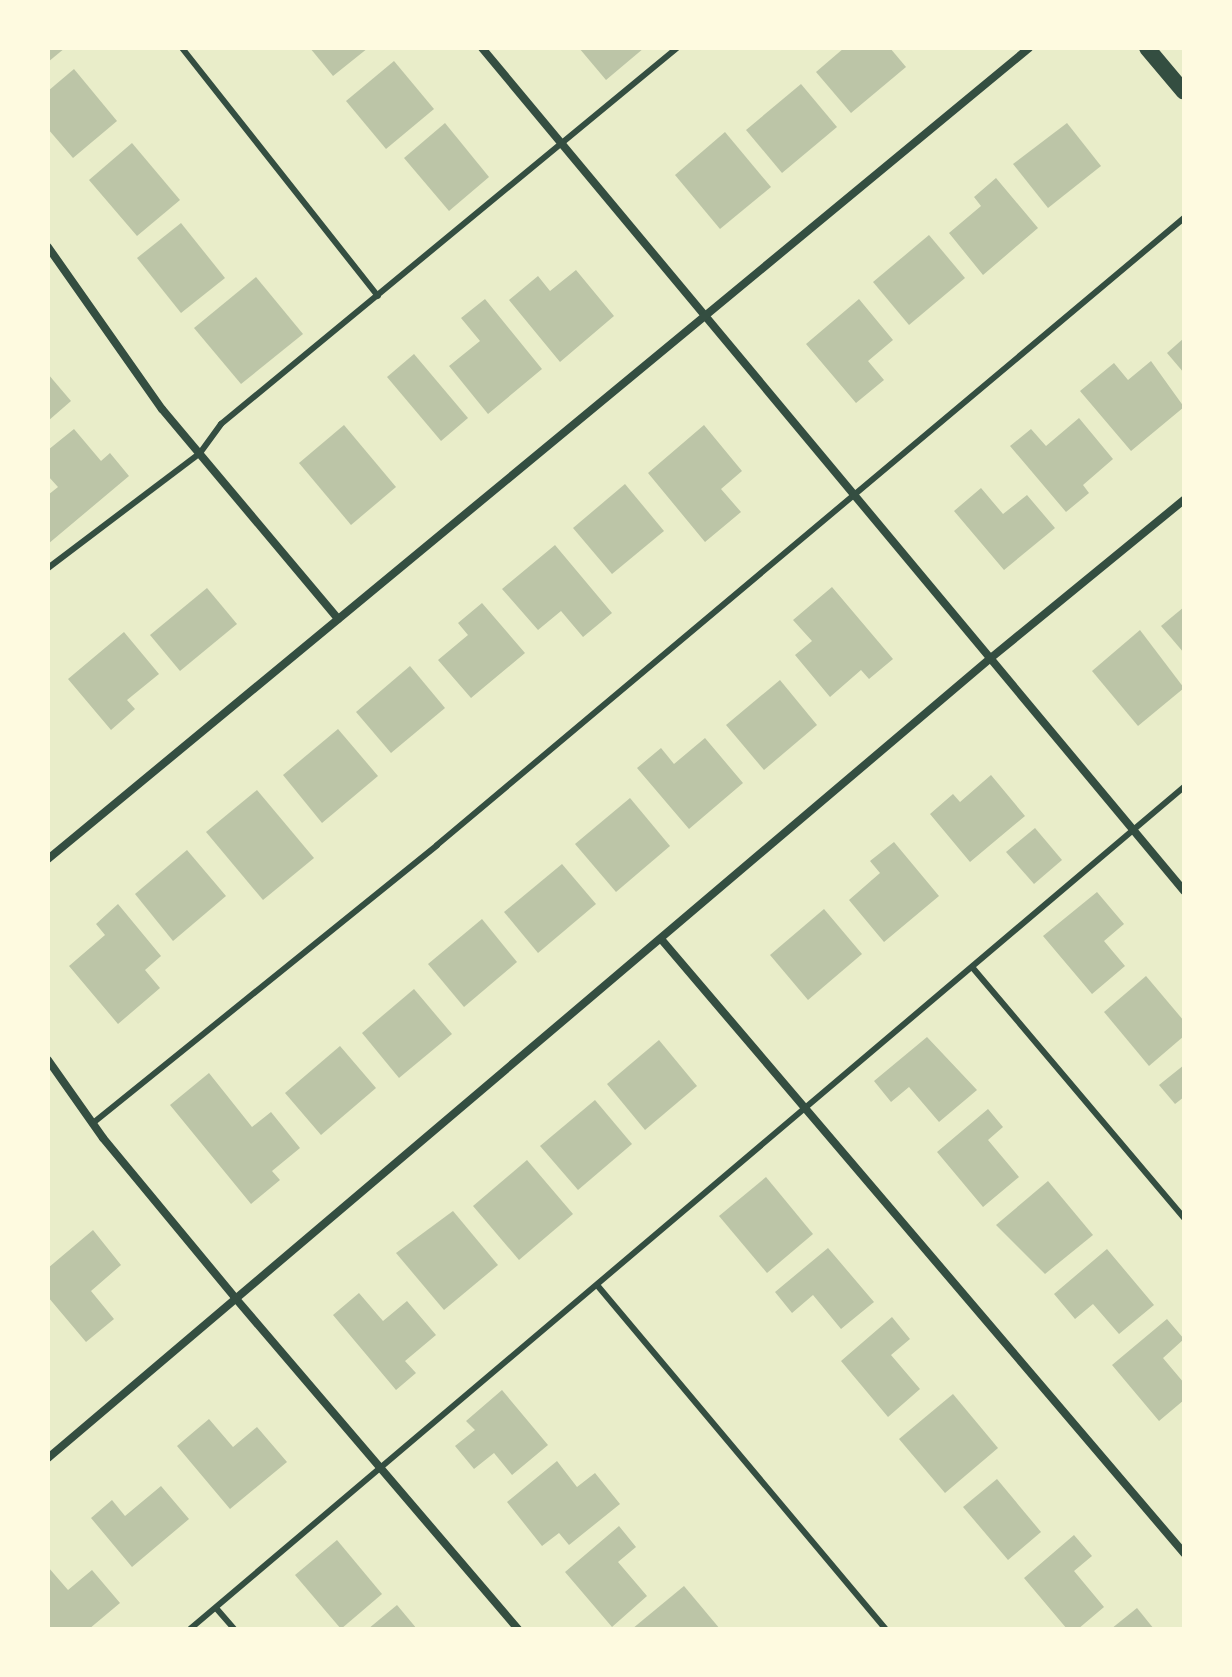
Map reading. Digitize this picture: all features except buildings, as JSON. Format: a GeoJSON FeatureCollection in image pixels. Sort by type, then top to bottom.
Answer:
{"type":"FeatureCollection","features":[{"type":"Feature","properties":{"kind":"main road"},"geometry":{"type":"LineString","coordinates":[[1147,48],[1184,92]]}},
{"type":"Feature","properties":{"kind":"street"},"geometry":{"type":"LineString","coordinates":[[482,48],[1184,891]]}},
{"type":"Feature","properties":{"kind":"street"},"geometry":{"type":"LineString","coordinates":[[48,859],[1029,48]]}},
{"type":"Feature","properties":{"kind":"street"},"geometry":{"type":"LineString","coordinates":[[48,247],[200,453],[338,619]]}},
{"type":"Feature","properties":{"kind":"street"},"geometry":{"type":"LineString","coordinates":[[48,1458],[992,657],[1184,500]]}},
{"type":"Feature","properties":{"kind":"street"},"geometry":{"type":"LineString","coordinates":[[661,939],[1184,1553]]}},
{"type":"Feature","properties":{"kind":"street"},"geometry":{"type":"LineString","coordinates":[[48,1060],[93,1123],[237,1300],[518,1629]]}},
{"type":"Feature","properties":{"kind":"lane"},"geometry":{"type":"LineString","coordinates":[[182,48],[378,296]]}},
{"type":"Feature","properties":{"kind":"lane"},"geometry":{"type":"LineString","coordinates":[[48,568],[200,453],[221,424],[677,48]]}},
{"type":"Feature","properties":{"kind":"lane"},"geometry":{"type":"LineString","coordinates":[[93,1123],[194,1045],[1184,218]]}},
{"type":"Feature","properties":{"kind":"lane"},"geometry":{"type":"LineString","coordinates":[[190,1629],[1184,787]]}},
{"type":"Feature","properties":{"kind":"lane"},"geometry":{"type":"LineString","coordinates":[[972,967],[1184,1218]]}},
{"type":"Feature","properties":{"kind":"lane"},"geometry":{"type":"LineString","coordinates":[[597,1285],[886,1629]]}},
{"type":"Feature","properties":{"kind":"lane"},"geometry":{"type":"LineString","coordinates":[[216,1608],[234,1629]]}}]}
